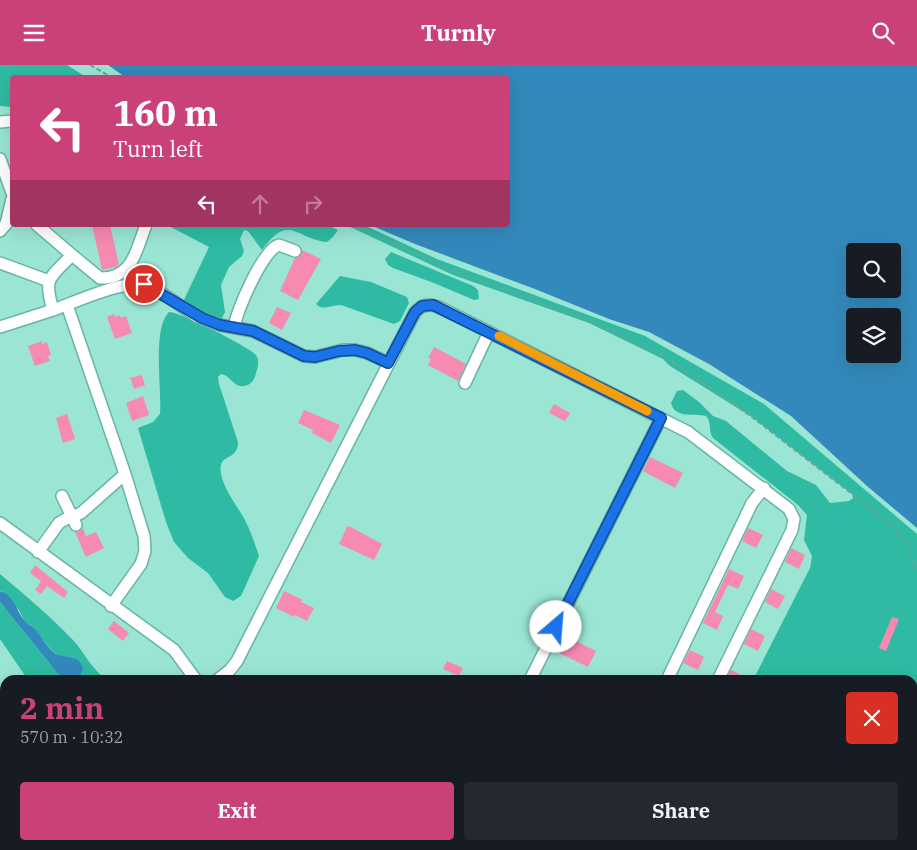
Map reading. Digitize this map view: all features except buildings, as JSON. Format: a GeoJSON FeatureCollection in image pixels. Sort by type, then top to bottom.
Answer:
{"type":"FeatureCollection","features":[{"type":"Feature","properties":{"kind":"lane"},"geometry":{"type":"LineString","coordinates":[[0,159],[10,187]]}},
{"type":"Feature","properties":{"kind":"lane"},"geometry":{"type":"LineString","coordinates":[[0,231],[6,223],[10,207]]}},
{"type":"Feature","properties":{"kind":"lane"},"geometry":{"type":"LineString","coordinates":[[39,227],[98,277],[122,274],[130,265],[145,227]]}},
{"type":"Feature","properties":{"kind":"lane"},"geometry":{"type":"LineString","coordinates":[[234,327],[241,303],[269,251],[279,245],[295,251]]}},
{"type":"Feature","properties":{"kind":"lane"},"geometry":{"type":"LineString","coordinates":[[53,310],[47,290],[49,281],[72,255]]}},
{"type":"Feature","properties":{"kind":"lane"},"geometry":{"type":"LineString","coordinates":[[0,263],[49,281]]}},
{"type":"Feature","properties":{"kind":"lane"},"geometry":{"type":"LineString","coordinates":[[0,327],[121,287],[144,284],[154,288],[192,314],[211,322],[253,331],[304,356],[315,357],[339,351],[355,350],[367,353],[388,363]]}},
{"type":"Feature","properties":{"kind":"lane"},"geometry":{"type":"LineString","coordinates":[[66,305],[142,527],[145,551],[138,570],[111,606]]}},
{"type":"Feature","properties":{"kind":"lane"},"geometry":{"type":"LineString","coordinates":[[224,675],[237,661],[414,313],[424,305],[438,307],[698,438],[789,509],[793,516],[793,526],[720,675]]}},
{"type":"Feature","properties":{"kind":"lane"},"geometry":{"type":"LineString","coordinates":[[465,383],[489,332]]}},
{"type":"Feature","properties":{"kind":"lane"},"geometry":{"type":"LineString","coordinates":[[532,675],[661,418]]}},
{"type":"Feature","properties":{"kind":"lane"},"geometry":{"type":"LineString","coordinates":[[38,552],[60,523],[73,520],[125,475]]}},
{"type":"Feature","properties":{"kind":"lane"},"geometry":{"type":"LineString","coordinates":[[669,675],[752,503],[764,488]]}},
{"type":"Feature","properties":{"kind":"lane"},"geometry":{"type":"LineString","coordinates":[[62,496],[73,520]]}},
{"type":"Feature","properties":{"kind":"lane"},"geometry":{"type":"LineString","coordinates":[[0,523],[111,606],[174,650],[192,675]]}},
{"type":"Feature","properties":{"kind":"path"},"geometry":{"type":"LineString","coordinates":[[90,65],[108,75]]}},
{"type":"Feature","properties":{"kind":"path"},"geometry":{"type":"LineString","coordinates":[[359,227],[441,266],[590,321],[664,356],[752,417],[892,524],[904,540],[917,568]]}},
{"type":"Feature","properties":{"kind":"green space"},"geometry":{"type":"Polygon","coordinates":[[[0,65],[67,65],[83,75],[10,75],[10,107],[0,106],[0,65]]]}},
{"type":"Feature","properties":{"kind":"green space"},"geometry":{"type":"Polygon","coordinates":[[[171,227],[332,227],[338,230],[327,242],[286,230],[279,232],[262,250],[248,231],[244,230],[240,239],[244,251],[242,256],[229,267],[221,285],[225,312],[221,320],[182,304],[209,247],[171,227]]]}},
{"type":"Feature","properties":{"kind":"green space"},"geometry":{"type":"Polygon","coordinates":[[[350,227],[368,227],[437,259],[645,336],[764,404],[917,534],[917,675],[756,675],[810,568],[812,556],[804,540],[807,515],[798,505],[713,438],[706,416],[676,411],[671,403],[677,391],[683,390],[713,416],[726,421],[787,471],[816,485],[830,503],[849,501],[853,498],[852,494],[752,417],[670,366],[663,359],[589,323],[453,275],[350,227]]]}},
{"type":"Feature","properties":{"kind":"green space"},"geometry":{"type":"Polygon","coordinates":[[[391,252],[473,286],[478,290],[479,299],[474,300],[393,268],[388,265],[385,259],[391,252]]]}},
{"type":"Feature","properties":{"kind":"green space"},"geometry":{"type":"Polygon","coordinates":[[[340,276],[371,282],[407,297],[409,303],[400,321],[394,324],[341,305],[325,308],[316,304],[340,276]]]}},
{"type":"Feature","properties":{"kind":"green space"},"geometry":{"type":"Polygon","coordinates":[[[169,312],[186,317],[227,337],[255,354],[258,358],[255,375],[249,384],[241,386],[224,375],[221,374],[218,377],[238,442],[236,451],[222,462],[222,479],[247,525],[259,556],[241,596],[233,601],[225,597],[208,573],[188,558],[174,542],[166,522],[138,428],[153,422],[160,414],[159,345],[164,320],[169,312]]]}},
{"type":"Feature","properties":{"kind":"green space"},"geometry":{"type":"Polygon","coordinates":[[[0,574],[64,631],[101,675],[81,675],[82,672],[75,658],[60,656],[53,652],[32,626],[25,622],[19,610],[0,591],[0,574]]]}},
{"type":"Feature","properties":{"kind":"green space"},"geometry":{"type":"Polygon","coordinates":[[[0,602],[59,675],[25,675],[0,639],[0,602]]]}},
{"type":"Feature","properties":{"kind":"water"},"geometry":{"type":"Polygon","coordinates":[[[108,65],[917,65],[917,528],[867,486],[791,416],[709,364],[649,332],[609,319],[375,227],[510,227],[510,75],[122,75],[108,65]]]}},
{"type":"Feature","properties":{"kind":"water"},"geometry":{"type":"Polygon","coordinates":[[[0,591],[12,599],[21,616],[36,630],[52,651],[56,654],[74,658],[81,663],[83,669],[81,675],[59,675],[0,602],[0,591]]]}},
{"type":"Feature","properties":{"kind":"slow traffic"},"geometry":{"type":"LineString","coordinates":[[499,336],[647,411]]}},
{"type":"Feature","properties":{"kind":"route"},"geometry":{"type":"LineString","coordinates":[[144,284],[154,288],[188,312],[220,325],[253,331],[307,357],[315,357],[347,349],[367,353],[388,363],[418,308],[433,305],[530,351],[661,418],[556,627]]}}]}
